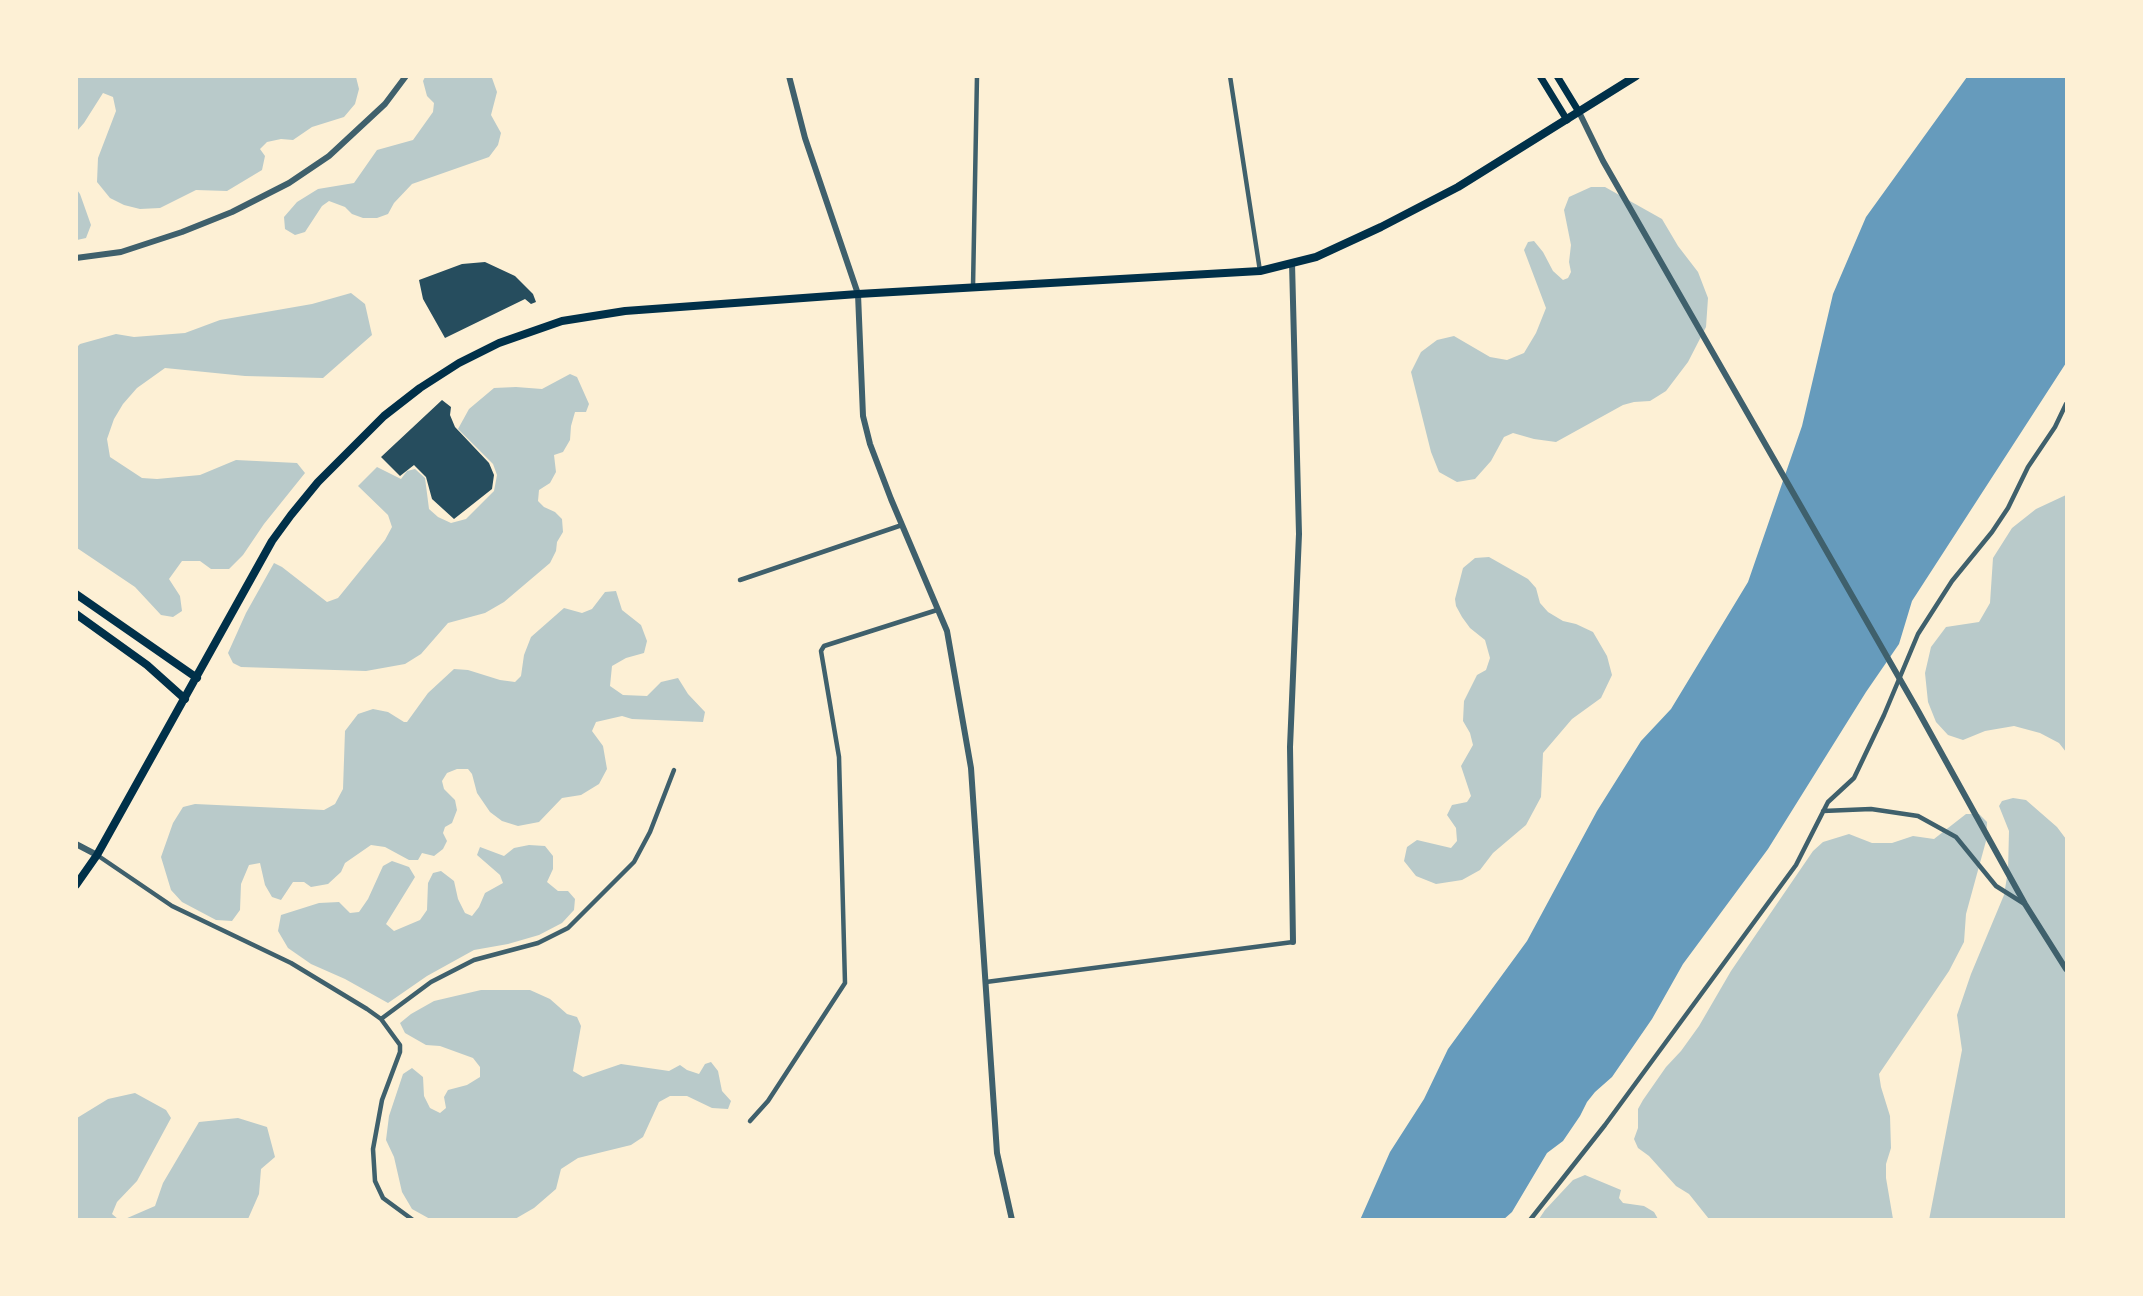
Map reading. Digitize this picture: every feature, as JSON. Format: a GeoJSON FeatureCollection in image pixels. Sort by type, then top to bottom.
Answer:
{"type":"FeatureCollection","features":[{"type":"Feature","properties":{"kind":"main road"},"geometry":{"type":"LineString","coordinates":[[1540,76],[1567,120]]}},
{"type":"Feature","properties":{"kind":"main road"},"geometry":{"type":"LineString","coordinates":[[1557,76],[1579,112]]}},
{"type":"Feature","properties":{"kind":"main road"},"geometry":{"type":"LineString","coordinates":[[76,885],[98,855],[272,541],[318,482],[384,416],[420,388],[459,363],[499,343],[562,321],[625,311],[680,305],[1260,271],[1316,257],[1458,187],[1636,76]]}},
{"type":"Feature","properties":{"kind":"main road"},"geometry":{"type":"LineString","coordinates":[[76,594],[197,678]]}},
{"type":"Feature","properties":{"kind":"main road"},"geometry":{"type":"LineString","coordinates":[[76,614],[147,665],[185,699]]}},
{"type":"Feature","properties":{"kind":"street"},"geometry":{"type":"LineString","coordinates":[[76,258],[121,252],[182,232],[232,212],[289,183],[329,156],[385,104],[405,76]]}},
{"type":"Feature","properties":{"kind":"street"},"geometry":{"type":"LineString","coordinates":[[789,76],[805,138],[858,294],[863,416],[870,444],[947,632],[971,768],[998,1153],[1012,1220]]}},
{"type":"Feature","properties":{"kind":"street"},"geometry":{"type":"LineString","coordinates":[[973,287],[977,76]]}},
{"type":"Feature","properties":{"kind":"street"},"geometry":{"type":"LineString","coordinates":[[1230,76],[1260,271]]}},
{"type":"Feature","properties":{"kind":"street"},"geometry":{"type":"LineString","coordinates":[[1579,112],[1604,161],[2025,904],[2067,969]]}},
{"type":"Feature","properties":{"kind":"street"},"geometry":{"type":"LineString","coordinates":[[986,982],[1293,942],[1290,747],[1299,534],[1292,263]]}},
{"type":"Feature","properties":{"kind":"street"},"geometry":{"type":"LineString","coordinates":[[1530,1220],[1605,1125],[1796,865],[1832,798],[1854,778],[1884,715],[1918,634],[1952,581],[1992,532],[2008,508],[2028,467],[2055,427],[2067,404]]}},
{"type":"Feature","properties":{"kind":"street"},"geometry":{"type":"LineString","coordinates":[[741,580],[902,525]]}},
{"type":"Feature","properties":{"kind":"street"},"geometry":{"type":"LineString","coordinates":[[750,1120],[768,1101],[845,983],[839,757],[821,651],[824,646],[937,610]]}},
{"type":"Feature","properties":{"kind":"street"},"geometry":{"type":"LineString","coordinates":[[381,1019],[431,982],[474,960],[538,943],[568,928],[634,862],[650,832],[674,770]]}},
{"type":"Feature","properties":{"kind":"street"},"geometry":{"type":"LineString","coordinates":[[1823,812],[1871,809],[1918,816],[1956,837],[1996,886],[2025,904]]}},
{"type":"Feature","properties":{"kind":"street"},"geometry":{"type":"LineString","coordinates":[[76,843],[98,855],[172,906],[291,963],[381,1019],[400,1045],[400,1052],[382,1100],[373,1149],[375,1181],[384,1198],[413,1220]]}},
{"type":"Feature","properties":{"kind":"shaded area"},"geometry":{"type":"Polygon","coordinates":[[[488,76],[492,78],[497,92],[491,115],[501,133],[498,145],[489,157],[412,184],[394,203],[388,214],[377,218],[363,218],[329,201],[322,206],[305,232],[295,235],[285,229],[284,217],[297,202],[318,189],[354,183],[377,150],[413,140],[433,112],[434,103],[427,96],[423,81],[425,77],[488,76]]]}},
{"type":"Feature","properties":{"kind":"shaded area"},"geometry":{"type":"Polygon","coordinates":[[[77,77],[356,77],[359,89],[355,104],[344,117],[312,127],[293,140],[281,139],[267,142],[260,149],[265,156],[262,170],[227,191],[196,190],[160,208],[140,209],[124,205],[110,198],[97,182],[98,158],[116,111],[113,97],[103,93],[77,131],[77,77]]]}},
{"type":"Feature","properties":{"kind":"shaded area"},"geometry":{"type":"Polygon","coordinates":[[[1591,187],[1605,187],[1662,219],[1678,246],[1698,272],[1708,298],[1706,327],[1688,362],[1666,391],[1650,401],[1623,405],[1556,442],[1513,433],[1504,437],[1491,461],[1475,479],[1457,482],[1439,472],[1431,452],[1411,372],[1421,352],[1437,340],[1454,336],[1490,357],[1507,360],[1524,353],[1536,333],[1546,308],[1524,250],[1528,242],[1534,241],[1553,271],[1563,280],[1568,278],[1571,272],[1569,262],[1571,245],[1564,210],[1569,197],[1591,187]]]}},
{"type":"Feature","properties":{"kind":"shaded area"},"geometry":{"type":"Polygon","coordinates":[[[77,190],[91,225],[86,238],[77,240],[77,190]]]}},
{"type":"Feature","properties":{"kind":"shaded area"},"geometry":{"type":"Polygon","coordinates":[[[351,293],[365,304],[372,335],[323,378],[245,376],[165,368],[137,388],[114,419],[107,439],[110,457],[142,478],[200,475],[236,460],[297,463],[305,473],[264,524],[243,555],[229,569],[211,569],[200,561],[182,561],[169,579],[180,596],[182,611],[173,617],[161,615],[135,587],[77,548],[77,347],[80,344],[116,334],[134,337],[185,333],[220,320],[312,304],[351,293]]]}},
{"type":"Feature","properties":{"kind":"shaded area"},"geometry":{"type":"Polygon","coordinates":[[[570,374],[577,377],[589,404],[586,412],[575,412],[570,440],[563,452],[554,455],[556,472],[550,483],[539,490],[538,501],[562,519],[563,532],[550,563],[504,602],[485,613],[448,623],[421,654],[405,664],[366,671],[241,667],[233,663],[228,653],[246,613],[274,563],[327,602],[338,598],[385,540],[392,527],[388,515],[358,486],[377,467],[401,479],[407,471],[415,469],[425,478],[429,509],[438,517],[451,523],[466,519],[494,491],[497,475],[493,464],[458,429],[469,409],[494,388],[542,389],[570,374]]]}},
{"type":"Feature","properties":{"kind":"shaded area"},"geometry":{"type":"Polygon","coordinates":[[[2066,495],[2066,752],[2059,743],[2040,733],[2014,726],[1985,731],[1963,740],[1948,735],[1936,722],[1928,702],[1925,673],[1931,647],[1946,627],[1979,622],[1990,603],[1993,558],[2012,528],[2036,509],[2066,495]]]}},
{"type":"Feature","properties":{"kind":"shaded area"},"geometry":{"type":"Polygon","coordinates":[[[1489,557],[1528,579],[1536,588],[1540,603],[1548,612],[1563,621],[1593,632],[1607,656],[1612,675],[1601,698],[1572,719],[1543,753],[1541,797],[1526,825],[1493,853],[1480,870],[1462,880],[1436,884],[1416,876],[1404,861],[1407,847],[1417,840],[1451,848],[1457,841],[1456,828],[1447,815],[1452,805],[1467,802],[1471,796],[1461,766],[1473,745],[1470,733],[1463,721],[1464,701],[1477,675],[1486,670],[1490,658],[1485,640],[1470,628],[1456,606],[1455,599],[1463,568],[1475,558],[1489,557]]]}},
{"type":"Feature","properties":{"kind":"shaded area"},"geometry":{"type":"Polygon","coordinates":[[[616,591],[622,610],[641,625],[647,641],[644,653],[626,658],[612,666],[610,686],[623,695],[647,696],[661,682],[678,678],[688,694],[705,712],[703,722],[632,719],[622,716],[596,722],[592,731],[603,746],[607,769],[599,784],[581,795],[562,798],[539,822],[518,826],[502,821],[490,812],[477,793],[472,774],[468,769],[457,769],[447,773],[442,781],[444,789],[455,800],[457,810],[452,823],[445,827],[443,833],[447,841],[443,849],[434,856],[422,853],[418,860],[409,860],[385,847],[371,845],[345,863],[341,872],[328,884],[311,887],[304,882],[293,882],[281,900],[272,897],[265,885],[260,863],[249,865],[241,884],[240,910],[232,921],[216,920],[182,902],[171,890],[161,857],[173,823],[183,807],[195,804],[324,810],[335,804],[343,789],[345,731],[358,714],[373,709],[388,712],[407,722],[428,693],[454,669],[468,670],[515,682],[521,676],[524,655],[531,637],[564,608],[582,613],[592,609],[605,592],[616,591]]]}},
{"type":"Feature","properties":{"kind":"shaded area"},"geometry":{"type":"Polygon","coordinates":[[[2013,798],[2026,800],[2057,827],[2066,839],[2066,1219],[1929,1220],[1962,1050],[1957,1015],[1971,974],[2004,895],[2008,871],[2009,831],[1999,806],[2002,801],[2013,798]]]}},
{"type":"Feature","properties":{"kind":"shaded area"},"geometry":{"type":"Polygon","coordinates":[[[1966,814],[1979,814],[1987,822],[1986,841],[1966,914],[1964,942],[1949,971],[1879,1074],[1890,1116],[1891,1148],[1886,1164],[1886,1178],[1893,1219],[1709,1219],[1689,1194],[1676,1186],[1649,1156],[1638,1148],[1634,1139],[1638,1128],[1638,1109],[1643,1100],[1699,1026],[1731,971],[1813,851],[1823,842],[1849,834],[1872,843],[1892,843],[1913,836],[1934,839],[1966,814]]]}},
{"type":"Feature","properties":{"kind":"shaded area"},"geometry":{"type":"Polygon","coordinates":[[[529,845],[545,846],[553,856],[553,869],[547,882],[558,891],[568,891],[575,899],[574,910],[562,923],[539,935],[474,950],[427,976],[388,1003],[345,979],[311,964],[288,948],[278,931],[281,915],[319,903],[339,902],[350,913],[359,912],[368,899],[383,866],[392,861],[409,867],[415,877],[386,924],[394,931],[420,920],[427,910],[428,883],[433,873],[441,871],[454,881],[458,899],[465,913],[472,916],[485,893],[503,883],[500,875],[477,855],[480,847],[504,856],[514,848],[529,845]]]}},
{"type":"Feature","properties":{"kind":"shaded area"},"geometry":{"type":"Polygon","coordinates":[[[481,990],[530,990],[550,999],[567,1014],[577,1017],[581,1026],[573,1071],[583,1077],[621,1064],[669,1071],[680,1065],[699,1074],[705,1064],[711,1062],[718,1071],[722,1091],[731,1101],[728,1109],[712,1108],[687,1096],[670,1096],[659,1102],[643,1137],[631,1145],[578,1158],[561,1169],[556,1189],[534,1208],[515,1219],[430,1219],[412,1209],[402,1192],[394,1157],[386,1140],[389,1116],[403,1074],[412,1068],[423,1077],[424,1096],[430,1108],[440,1113],[446,1108],[444,1097],[448,1090],[467,1085],[480,1077],[480,1067],[473,1058],[440,1046],[426,1045],[405,1033],[400,1023],[434,1001],[481,990]]]}},
{"type":"Feature","properties":{"kind":"shaded area"},"geometry":{"type":"Polygon","coordinates":[[[135,1093],[166,1110],[171,1118],[137,1181],[117,1202],[112,1214],[118,1219],[77,1219],[77,1118],[108,1099],[135,1093]]]}},
{"type":"Feature","properties":{"kind":"shaded area"},"geometry":{"type":"Polygon","coordinates":[[[238,1118],[267,1127],[275,1157],[261,1169],[259,1194],[248,1219],[125,1219],[155,1206],[163,1183],[199,1122],[238,1118]]]}},
{"type":"Feature","properties":{"kind":"shaded area"},"geometry":{"type":"Polygon","coordinates":[[[1585,1175],[1621,1190],[1619,1198],[1623,1203],[1644,1206],[1654,1212],[1658,1219],[1539,1219],[1573,1180],[1585,1175]]]}},
{"type":"Feature","properties":{"kind":"water"},"geometry":{"type":"Polygon","coordinates":[[[1967,77],[2066,77],[2066,363],[1912,601],[1899,644],[1866,692],[1768,849],[1683,964],[1652,1019],[1612,1077],[1587,1102],[1563,1141],[1547,1153],[1512,1212],[1503,1220],[1360,1220],[1390,1152],[1424,1099],[1448,1049],[1527,941],[1597,811],[1641,741],[1671,709],[1748,582],[1802,426],[1833,294],[1866,217],[1967,77]]]}},
{"type":"Feature","properties":{"kind":"building"},"geometry":{"type":"Polygon","coordinates":[[[485,262],[515,276],[533,294],[536,302],[531,304],[525,299],[445,338],[423,299],[419,280],[462,264],[485,262]]]}},
{"type":"Feature","properties":{"kind":"building"},"geometry":{"type":"Polygon","coordinates":[[[442,400],[451,407],[450,415],[455,427],[489,463],[494,475],[492,489],[454,519],[432,499],[426,477],[414,465],[400,476],[381,457],[442,400]]]}}]}
